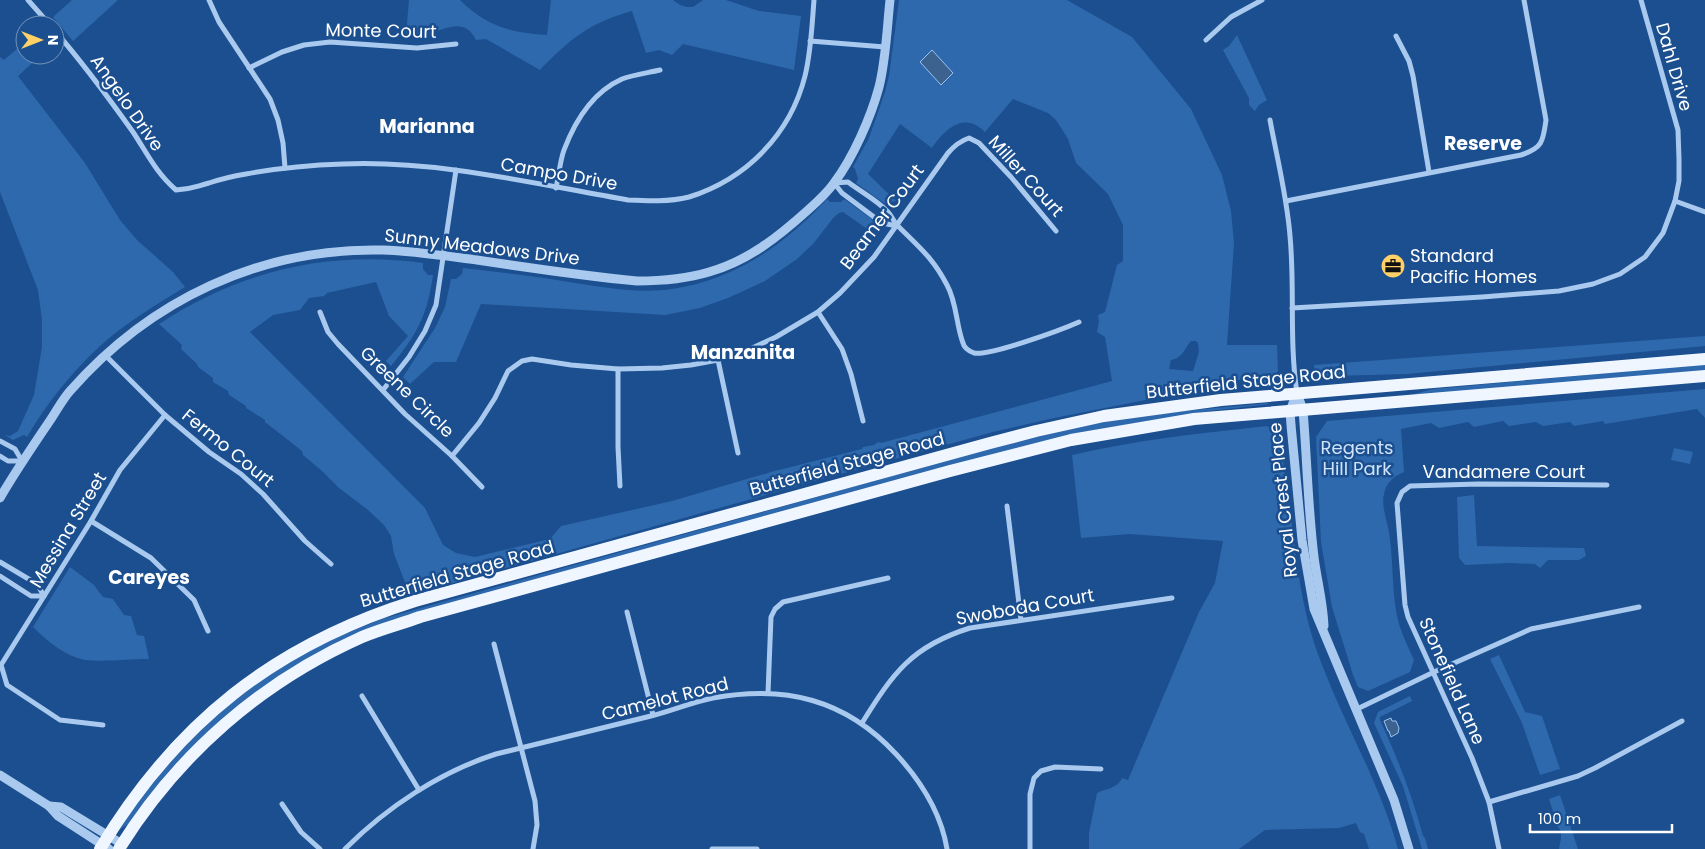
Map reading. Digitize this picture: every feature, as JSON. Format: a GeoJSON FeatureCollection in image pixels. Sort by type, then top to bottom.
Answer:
{"type":"FeatureCollection","features":[{"type":"Feature","properties":{"kind":"main road","name":"Butterfield Stage Road"},"geometry":{"type":"LineString","coordinates":[[105,844],[145,782],[187,734],[227,699],[284,658],[342,628],[367,617],[459,589],[1036,431],[1104,416],[1214,400],[1705,358]]}},
{"type":"Feature","properties":{"kind":"main road","name":"Butterfield Stage Road"},"geometry":{"type":"LineString","coordinates":[[121,847],[149,805],[177,770],[235,714],[270,688],[307,665],[377,632],[420,617],[1034,449],[1091,436],[1194,419],[1705,376]]}},
{"type":"Feature","properties":{"kind":"street"},"geometry":{"type":"LineString","coordinates":[[28,0],[41,15]]}},
{"type":"Feature","properties":{"kind":"street"},"geometry":{"type":"LineString","coordinates":[[209,0],[219,22],[270,99],[278,120],[283,143],[285,168]]}},
{"type":"Feature","properties":{"kind":"street","name":"Campo Drive"},"geometry":{"type":"LineString","coordinates":[[176,190],[192,189],[210,182],[285,168],[343,164],[386,164],[456,170],[628,200],[655,201],[687,197],[718,186],[742,171],[765,151],[787,122],[798,100],[806,75],[814,0]]}},
{"type":"Feature","properties":{"kind":"street","name":"Sunny Meadows Drive"},"geometry":{"type":"LineString","coordinates":[[0,498],[22,461],[69,392],[105,355],[166,308],[221,280],[263,264],[310,254],[351,251],[399,251],[607,278],[664,281],[698,275],[729,266],[767,245],[784,232],[834,184],[852,152],[868,120],[879,85],[890,0]]}},
{"type":"Feature","properties":{"kind":"street"},"geometry":{"type":"LineString","coordinates":[[1206,40],[1231,17],[1262,0]]}},
{"type":"Feature","properties":{"kind":"street"},"geometry":{"type":"LineString","coordinates":[[1286,201],[1521,155],[1533,151],[1543,140],[1546,120],[1524,0]]}},
{"type":"Feature","properties":{"kind":"street","name":"Dahl Drive"},"geometry":{"type":"LineString","coordinates":[[1292,308],[1559,292],[1593,284],[1620,274],[1645,257],[1663,233],[1675,201],[1680,159],[1678,130],[1641,0]]}},
{"type":"Feature","properties":{"kind":"street"},"geometry":{"type":"LineString","coordinates":[[1396,36],[1409,61],[1413,76],[1429,172]]}},
{"type":"Feature","properties":{"kind":"street"},"geometry":{"type":"LineString","coordinates":[[810,41],[885,47]]}},
{"type":"Feature","properties":{"kind":"street","name":"Monte Court"},"geometry":{"type":"LineString","coordinates":[[250,68],[282,52],[304,45],[330,42],[417,48],[456,44]]}},
{"type":"Feature","properties":{"kind":"street","name":"Angelo Drive"},"geometry":{"type":"LineString","coordinates":[[65,43],[88,70],[134,134],[163,179],[176,190]]}},
{"type":"Feature","properties":{"kind":"street"},"geometry":{"type":"LineString","coordinates":[[556,188],[564,151],[588,105],[604,90],[622,79],[660,70]]}},
{"type":"Feature","properties":{"kind":"street"},"geometry":{"type":"LineString","coordinates":[[1270,120],[1286,201],[1290,237],[1294,374],[1297,393]]}},
{"type":"Feature","properties":{"kind":"street","name":"Beamer Court"},"geometry":{"type":"LineString","coordinates":[[452,456],[492,404],[508,371],[522,360],[532,359],[618,369],[662,368],[718,360],[748,350],[776,337],[818,312],[840,293],[874,256],[952,149],[963,140],[969,138],[976,140]]}},
{"type":"Feature","properties":{"kind":"street","name":"Miller Court"},"geometry":{"type":"LineString","coordinates":[[976,140],[1011,177],[1056,231]]}},
{"type":"Feature","properties":{"kind":"street"},"geometry":{"type":"LineString","coordinates":[[383,390],[410,357],[425,331],[436,305],[456,170]]}},
{"type":"Feature","properties":{"kind":"street"},"geometry":{"type":"LineString","coordinates":[[834,184],[848,182],[888,212],[897,226],[919,245],[934,263],[948,287],[955,308],[963,345],[968,350],[975,353],[989,351],[1052,333],[1079,322]]}},
{"type":"Feature","properties":{"kind":"street"},"geometry":{"type":"LineString","coordinates":[[834,184],[842,193],[882,223],[897,226]]}},
{"type":"Feature","properties":{"kind":"street"},"geometry":{"type":"LineString","coordinates":[[1675,201],[1705,212]]}},
{"type":"Feature","properties":{"kind":"street","name":"Greene Circle"},"geometry":{"type":"LineString","coordinates":[[320,312],[328,332],[405,414],[482,486]]}},
{"type":"Feature","properties":{"kind":"street"},"geometry":{"type":"LineString","coordinates":[[818,312],[842,349],[851,374],[863,421]]}},
{"type":"Feature","properties":{"kind":"street","name":"Fermo Court"},"geometry":{"type":"LineString","coordinates":[[105,355],[165,415],[209,452],[241,474],[263,494],[305,541],[330,564]]}},
{"type":"Feature","properties":{"kind":"street"},"geometry":{"type":"LineString","coordinates":[[718,360],[738,453]]}},
{"type":"Feature","properties":{"kind":"street"},"geometry":{"type":"LineString","coordinates":[[618,369],[620,486]]}},
{"type":"Feature","properties":{"kind":"street","name":"Royal Crest Place"},"geometry":{"type":"LineString","coordinates":[[1297,393],[1303,410],[1312,534],[1323,605],[1324,630]]}},
{"type":"Feature","properties":{"kind":"street","name":"Royal Crest Place"},"geometry":{"type":"LineString","coordinates":[[1297,393],[1290,411],[1306,574],[1314,609],[1394,800],[1408,849]]}},
{"type":"Feature","properties":{"kind":"street","name":"Messina Street"},"geometry":{"type":"LineString","coordinates":[[1,665],[91,521],[120,470],[165,415]]}},
{"type":"Feature","properties":{"kind":"street"},"geometry":{"type":"LineString","coordinates":[[0,441],[14,450],[22,461]]}},
{"type":"Feature","properties":{"kind":"street"},"geometry":{"type":"LineString","coordinates":[[0,456],[8,461],[22,461]]}},
{"type":"Feature","properties":{"kind":"street","name":"Vandamere Court"},"geometry":{"type":"LineString","coordinates":[[1402,492],[1410,486],[1478,484],[1607,485]]}},
{"type":"Feature","properties":{"kind":"street","name":"Stonefield Lane"},"geometry":{"type":"LineString","coordinates":[[1402,492],[1397,503],[1405,605],[1412,629],[1434,672],[1489,802],[1499,849]]}},
{"type":"Feature","properties":{"kind":"street"},"geometry":{"type":"LineString","coordinates":[[1007,506],[1021,620]]}},
{"type":"Feature","properties":{"kind":"street"},"geometry":{"type":"LineString","coordinates":[[91,521],[151,558],[194,600],[208,632]]}},
{"type":"Feature","properties":{"kind":"street"},"geometry":{"type":"LineString","coordinates":[[0,562],[38,584],[44,596],[31,596],[0,576]]}},
{"type":"Feature","properties":{"kind":"street"},"geometry":{"type":"LineString","coordinates":[[768,693],[771,617],[775,608],[783,602],[888,578]]}},
{"type":"Feature","properties":{"kind":"street","name":"Swoboda Court"},"geometry":{"type":"LineString","coordinates":[[862,723],[894,675],[914,654],[952,634],[970,628],[1172,598]]}},
{"type":"Feature","properties":{"kind":"street"},"geometry":{"type":"LineString","coordinates":[[1355,710],[1531,629],[1638,607]]}},
{"type":"Feature","properties":{"kind":"street"},"geometry":{"type":"LineString","coordinates":[[627,612],[653,715]]}},
{"type":"Feature","properties":{"kind":"street"},"geometry":{"type":"LineString","coordinates":[[494,644],[535,801],[536,825],[533,849]]}},
{"type":"Feature","properties":{"kind":"street"},"geometry":{"type":"LineString","coordinates":[[1,665],[7,686],[60,720],[103,725]]}},
{"type":"Feature","properties":{"kind":"street","name":"Camelot Road"},"geometry":{"type":"LineString","coordinates":[[345,849],[378,819],[419,790],[476,760],[711,699],[730,695],[768,693],[816,701],[837,709],[862,723],[885,742],[920,784],[935,810],[947,849]]}},
{"type":"Feature","properties":{"kind":"street"},"geometry":{"type":"LineString","coordinates":[[362,696],[419,790]]}},
{"type":"Feature","properties":{"kind":"street"},"geometry":{"type":"LineString","coordinates":[[1489,802],[1578,776],[1682,720]]}},
{"type":"Feature","properties":{"kind":"street"},"geometry":{"type":"LineString","coordinates":[[1030,849],[1030,794],[1034,778],[1041,771],[1055,767],[1101,769]]}},
{"type":"Feature","properties":{"kind":"street"},"geometry":{"type":"LineString","coordinates":[[0,775],[49,806],[61,807],[105,844],[121,847]]}},
{"type":"Feature","properties":{"kind":"street"},"geometry":{"type":"LineString","coordinates":[[282,804],[302,832],[320,849]]}},
{"type":"Feature","properties":{"kind":"street"},"geometry":{"type":"LineString","coordinates":[[712,849],[757,849]]}},
{"type":"Feature","properties":{"kind":"green space"},"geometry":{"type":"Polygon","coordinates":[[[72,0],[118,0],[73,41],[65,31],[65,15],[55,15],[72,0]]]}},
{"type":"Feature","properties":{"kind":"green space"},"geometry":{"type":"Polygon","coordinates":[[[409,0],[460,0],[489,22],[511,30],[547,35],[551,0],[673,0],[680,5],[693,7],[703,0],[726,0],[759,11],[801,16],[794,70],[683,44],[672,55],[659,50],[646,53],[632,11],[604,21],[581,33],[561,49],[540,70],[486,39],[476,40],[466,28],[460,26],[426,34],[406,35],[409,0]]]}},
{"type":"Feature","properties":{"kind":"green space"},"geometry":{"type":"Polygon","coordinates":[[[899,0],[1067,0],[1132,37],[1191,109],[1222,175],[1231,211],[1234,243],[1227,345],[1277,345],[1278,371],[1268,383],[1251,379],[1224,381],[1171,395],[993,432],[410,595],[394,554],[391,536],[384,525],[339,488],[303,455],[302,451],[265,422],[265,420],[229,395],[228,391],[213,382],[213,378],[198,367],[181,349],[182,345],[159,324],[221,290],[285,269],[353,260],[423,263],[423,269],[428,275],[433,275],[428,302],[420,324],[391,366],[386,361],[408,336],[389,316],[376,282],[327,293],[324,296],[309,298],[300,310],[273,315],[250,332],[425,508],[443,545],[456,553],[475,557],[550,539],[561,526],[672,501],[771,472],[862,449],[878,442],[881,443],[1112,381],[1105,337],[1097,332],[1098,315],[1105,312],[1117,265],[1123,261],[1123,225],[1108,194],[1076,163],[1068,139],[1056,120],[1048,113],[1013,99],[985,132],[970,123],[962,123],[949,129],[932,148],[900,124],[868,174],[896,201],[890,202],[888,206],[856,183],[858,179],[853,167],[869,138],[889,76],[899,0]],[[1191,341],[1181,355],[1171,360],[1169,369],[1193,371],[1199,352],[1196,341],[1191,341]]]}},
{"type":"Feature","properties":{"kind":"green space"},"geometry":{"type":"Polygon","coordinates":[[[1237,35],[1267,100],[1259,105],[1255,111],[1249,105],[1249,98],[1223,50],[1229,46],[1237,35]]]}},
{"type":"Feature","properties":{"kind":"green space"},"geometry":{"type":"Polygon","coordinates":[[[15,51],[15,65],[30,65],[18,76],[85,163],[120,220],[137,240],[173,272],[185,287],[130,322],[109,338],[78,368],[60,389],[27,437],[24,435],[13,440],[5,435],[10,436],[18,431],[34,395],[42,347],[42,320],[38,290],[0,192],[0,57],[4,60],[15,51]]]}},
{"type":"Feature","properties":{"kind":"green space"},"geometry":{"type":"Polygon","coordinates":[[[827,199],[830,202],[841,202],[844,199],[876,222],[870,231],[843,212],[839,213],[813,244],[797,259],[765,281],[728,298],[700,308],[665,315],[481,304],[456,362],[434,362],[410,384],[403,377],[435,328],[445,307],[451,279],[456,279],[462,274],[463,268],[620,289],[646,291],[672,289],[716,278],[757,258],[794,231],[827,199]]]}},
{"type":"Feature","properties":{"kind":"green space"},"geometry":{"type":"Polygon","coordinates":[[[1705,336],[1705,346],[1407,374],[1331,376],[1326,378],[1315,371],[1314,365],[1705,336]]]}},
{"type":"Feature","properties":{"kind":"green space"},"geometry":{"type":"Polygon","coordinates":[[[1705,364],[1705,370],[1410,398],[1406,396],[1433,389],[1705,364]]]}},
{"type":"Feature","properties":{"kind":"green space","name":"Regents Hill Park"},"geometry":{"type":"Polygon","coordinates":[[[1705,389],[1705,418],[1697,409],[1605,424],[1603,421],[1574,426],[1570,422],[1543,426],[1536,422],[1509,426],[1503,421],[1474,427],[1468,422],[1439,428],[1431,423],[1401,429],[1404,472],[1389,483],[1385,490],[1383,503],[1391,543],[1396,613],[1402,634],[1414,660],[1410,672],[1368,691],[1358,687],[1332,607],[1321,542],[1316,437],[1327,421],[1705,389]]]}},
{"type":"Feature","properties":{"kind":"green space"},"geometry":{"type":"Polygon","coordinates":[[[1270,404],[1210,411],[1082,432],[515,587],[290,669],[131,822],[119,830],[129,813],[174,757],[223,709],[281,665],[331,639],[385,618],[1036,437],[1123,419],[1270,404]]]}},
{"type":"Feature","properties":{"kind":"green space"},"geometry":{"type":"Polygon","coordinates":[[[1267,426],[1281,438],[1298,573],[1315,645],[1330,686],[1382,801],[1398,849],[1369,849],[1364,834],[1360,832],[1356,823],[1339,828],[1265,830],[1239,849],[1089,849],[1089,833],[1097,793],[1115,786],[1122,778],[1128,780],[1199,612],[1215,583],[1223,541],[1130,534],[1081,538],[1072,455],[1144,441],[1267,426]]]}},
{"type":"Feature","properties":{"kind":"green space"},"geometry":{"type":"Polygon","coordinates":[[[1674,448],[1693,452],[1690,464],[1671,460],[1674,448]]]}},
{"type":"Feature","properties":{"kind":"green space"},"geometry":{"type":"Polygon","coordinates":[[[1474,495],[1477,546],[1584,548],[1586,556],[1579,560],[1548,560],[1540,568],[1535,564],[1510,563],[1465,565],[1459,558],[1457,497],[1474,495]]]}},
{"type":"Feature","properties":{"kind":"green space"},"geometry":{"type":"Polygon","coordinates":[[[70,567],[94,585],[103,597],[113,599],[124,615],[131,616],[137,635],[144,636],[149,659],[85,660],[70,655],[57,647],[33,627],[70,567]]]}},
{"type":"Feature","properties":{"kind":"green space"},"geometry":{"type":"Polygon","coordinates":[[[1499,655],[1525,712],[1542,716],[1560,769],[1540,775],[1522,723],[1490,659],[1499,655]]]}},
{"type":"Feature","properties":{"kind":"green space"},"geometry":{"type":"Polygon","coordinates":[[[1410,696],[1412,701],[1380,717],[1380,720],[1404,777],[1428,849],[1422,849],[1403,786],[1374,723],[1378,712],[1410,696]]]}},
{"type":"Feature","properties":{"kind":"green space"},"geometry":{"type":"Polygon","coordinates":[[[1560,795],[1578,849],[1559,849],[1561,831],[1549,799],[1560,795]]]}},
{"type":"Feature","properties":{"kind":"shaded area"},"geometry":{"type":"Polygon","coordinates":[[[932,50],[953,73],[941,85],[920,62],[932,50]]]}},
{"type":"Feature","properties":{"kind":"shaded area"},"geometry":{"type":"Polygon","coordinates":[[[1391,718],[1392,721],[1396,721],[1399,728],[1398,733],[1391,737],[1384,721],[1391,718]]]}},
{"type":"Feature","properties":{"kind":"place","name":"Standard Pacific Homes"},"geometry":{"type":"Point","coordinates":[1393,266]}},
{"type":"Feature","properties":{"kind":"district","name":"Marianna"},"geometry":{"type":"Point","coordinates":[427,126]}},
{"type":"Feature","properties":{"kind":"district","name":"Reserve"},"geometry":{"type":"Point","coordinates":[1483,143]}},
{"type":"Feature","properties":{"kind":"district","name":"Manzanita"},"geometry":{"type":"Point","coordinates":[743,352]}},
{"type":"Feature","properties":{"kind":"district","name":"Careyes"},"geometry":{"type":"Point","coordinates":[149,577]}}]}
